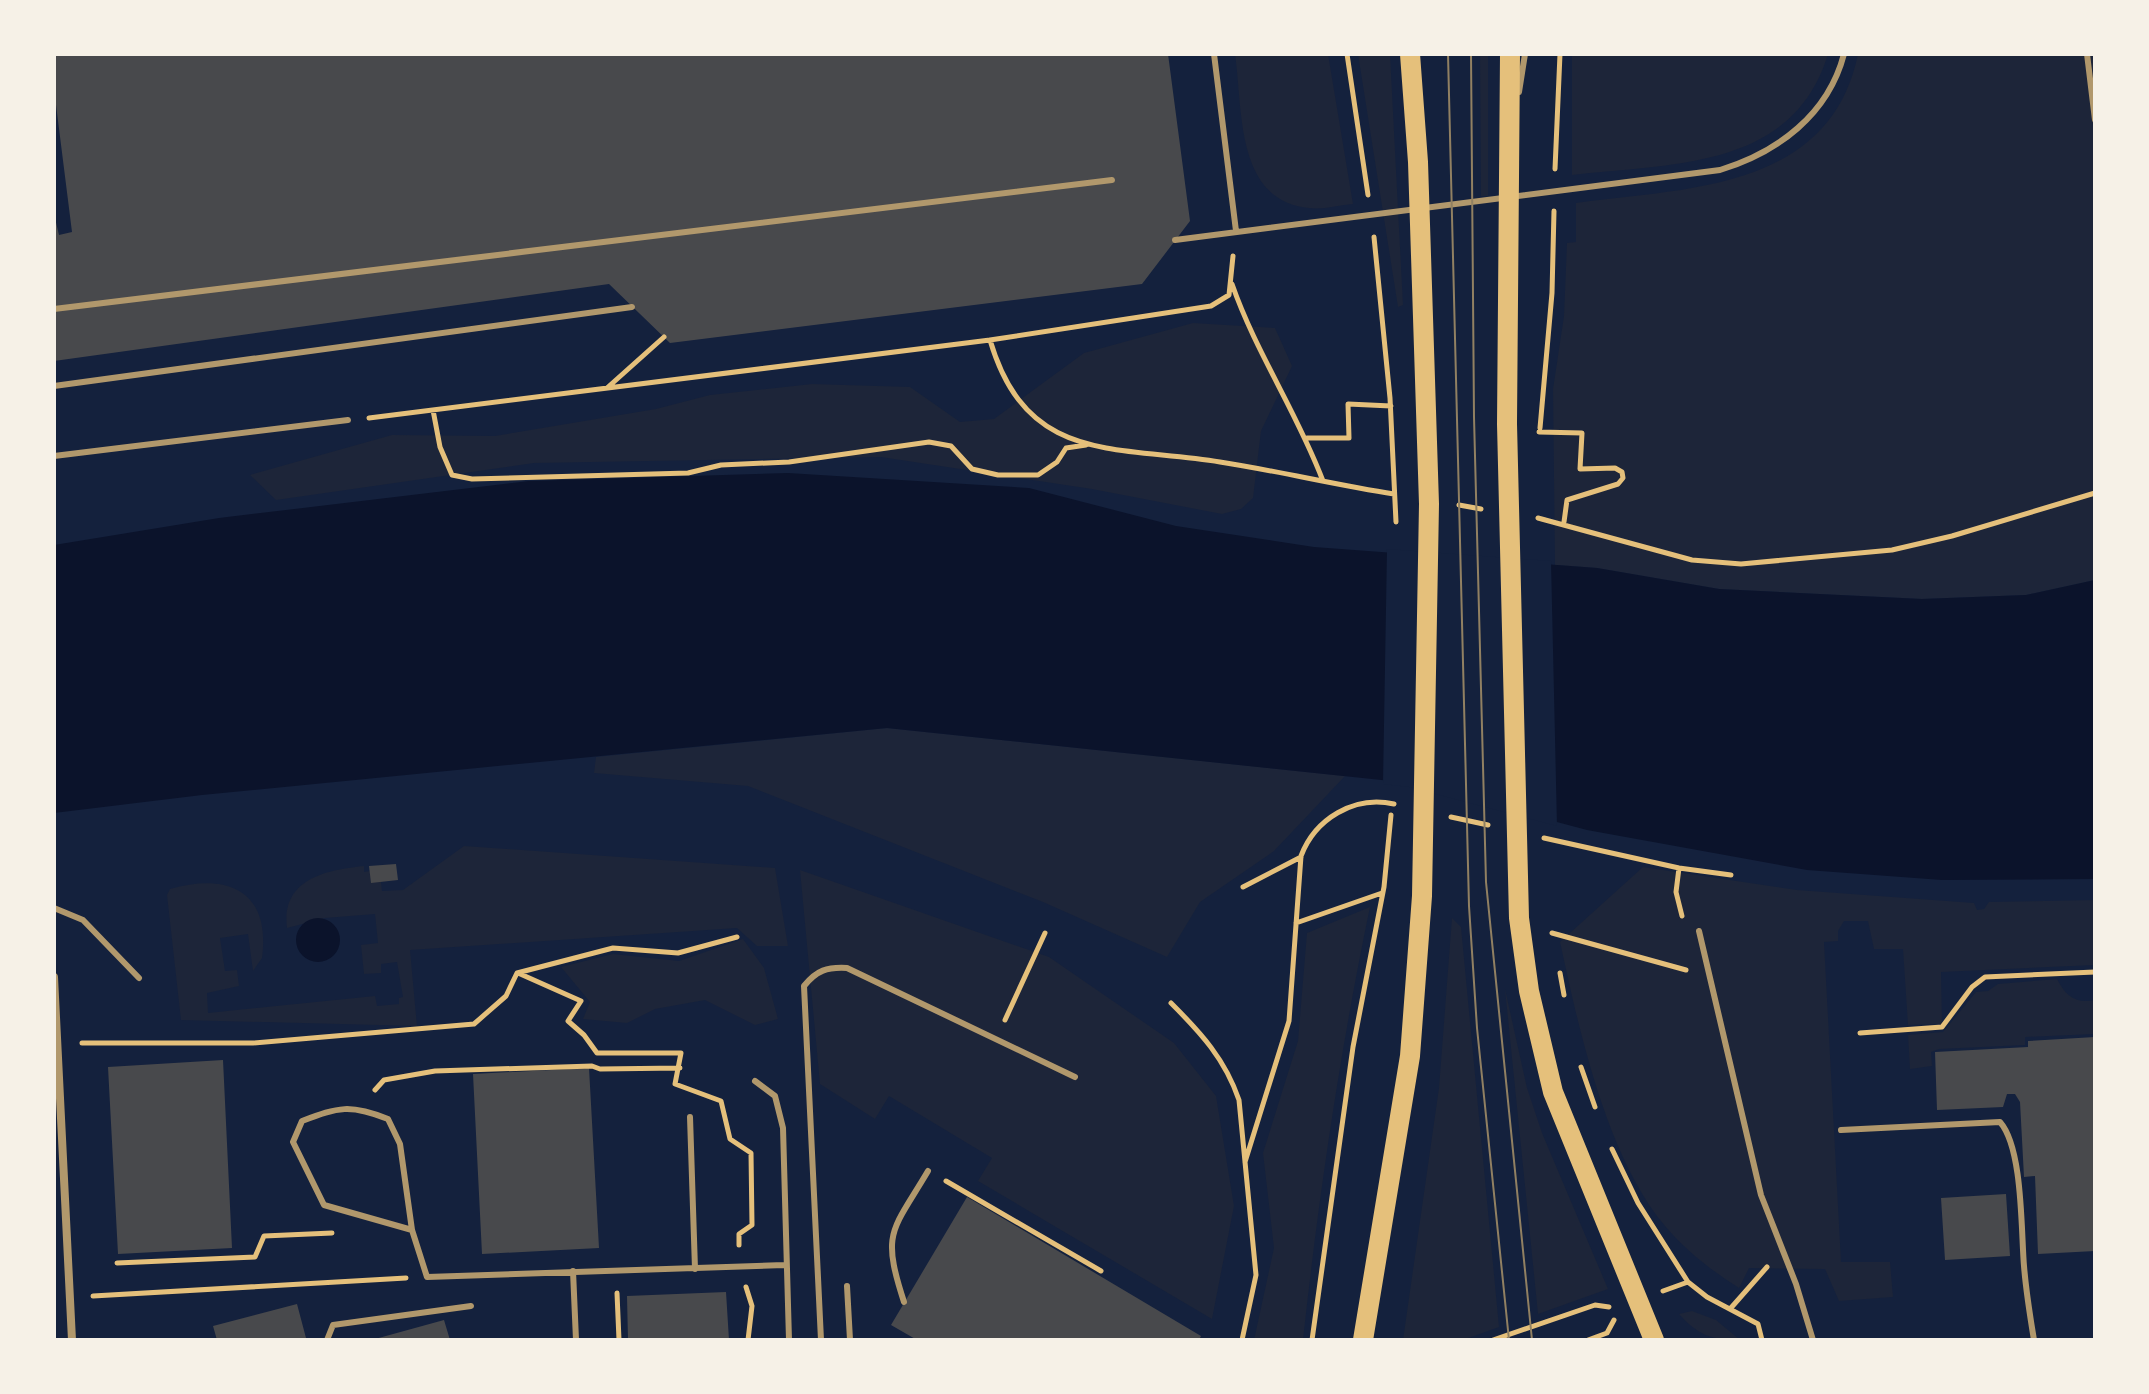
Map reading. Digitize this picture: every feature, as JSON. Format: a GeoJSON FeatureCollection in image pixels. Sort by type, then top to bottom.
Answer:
{"type":"FeatureCollection","features":[{"type":"Feature","properties":{"kind":"main road"},"geometry":{"type":"LineString","coordinates":[[1363,1340],[1410,1056],[1422,896],[1429,504],[1418,162],[1410,54]]}},
{"type":"Feature","properties":{"kind":"main road"},"geometry":{"type":"LineString","coordinates":[[1510,54],[1507,424],[1519,918],[1532,1003],[1553,1092],[1654,1340]]}},
{"type":"Feature","properties":{"kind":"street"},"geometry":{"type":"LineString","coordinates":[[54,977],[72,1340]]}},
{"type":"Feature","properties":{"kind":"lane"},"geometry":{"type":"LineString","coordinates":[[1214,54],[1236,231]]}},
{"type":"Feature","properties":{"kind":"lane"},"geometry":{"type":"LineString","coordinates":[[1508,155],[1525,54]]}},
{"type":"Feature","properties":{"kind":"lane"},"geometry":{"type":"LineString","coordinates":[[1175,240],[1720,170],[1774,148],[1800,128],[1825,97],[1844,54]]}},
{"type":"Feature","properties":{"kind":"lane"},"geometry":{"type":"LineString","coordinates":[[2087,54],[2095,116]]}},
{"type":"Feature","properties":{"kind":"lane"},"geometry":{"type":"LineString","coordinates":[[54,309],[1112,180]]}},
{"type":"Feature","properties":{"kind":"lane"},"geometry":{"type":"LineString","coordinates":[[54,386],[632,307]]}},
{"type":"Feature","properties":{"kind":"lane"},"geometry":{"type":"LineString","coordinates":[[54,456],[348,420]]}},
{"type":"Feature","properties":{"kind":"lane"},"geometry":{"type":"LineString","coordinates":[[54,908],[83,920],[139,978]]}},
{"type":"Feature","properties":{"kind":"lane"},"geometry":{"type":"LineString","coordinates":[[1699,931],[1761,1195],[1796,1284],[1813,1340]]}},
{"type":"Feature","properties":{"kind":"lane"},"geometry":{"type":"LineString","coordinates":[[821,1340],[804,986],[814,973],[830,967],[847,968],[1075,1077]]}},
{"type":"Feature","properties":{"kind":"lane"},"geometry":{"type":"LineString","coordinates":[[755,1081],[775,1096],[783,1128],[784,1265],[789,1340]]}},
{"type":"Feature","properties":{"kind":"lane"},"geometry":{"type":"LineString","coordinates":[[412,1230],[324,1205],[293,1142],[302,1121],[339,1107],[360,1108],[388,1119],[400,1144],[412,1230],[427,1277],[784,1265]]}},
{"type":"Feature","properties":{"kind":"lane"},"geometry":{"type":"LineString","coordinates":[[690,1117],[695,1269]]}},
{"type":"Feature","properties":{"kind":"lane"},"geometry":{"type":"LineString","coordinates":[[1841,1130],[2000,1122],[2007,1130],[2020,1192],[2024,1267],[2034,1340]]}},
{"type":"Feature","properties":{"kind":"lane"},"geometry":{"type":"LineString","coordinates":[[904,1302],[890,1246],[893,1231],[928,1171]]}},
{"type":"Feature","properties":{"kind":"lane"},"geometry":{"type":"LineString","coordinates":[[573,1271],[576,1340]]}},
{"type":"Feature","properties":{"kind":"lane"},"geometry":{"type":"LineString","coordinates":[[847,1286],[850,1340]]}},
{"type":"Feature","properties":{"kind":"lane"},"geometry":{"type":"LineString","coordinates":[[327,1340],[333,1325],[471,1306]]}},
{"type":"Feature","properties":{"kind":"path"},"geometry":{"type":"LineString","coordinates":[[1347,54],[1365,173]]}},
{"type":"Feature","properties":{"kind":"path"},"geometry":{"type":"LineString","coordinates":[[1555,151],[1560,54]]}},
{"type":"Feature","properties":{"kind":"path"},"geometry":{"type":"LineString","coordinates":[[348,420],[990,340],[1211,306],[1229,295],[1236,231]]}},
{"type":"Feature","properties":{"kind":"path"},"geometry":{"type":"LineString","coordinates":[[1553,244],[1539,432],[1582,433],[1580,469],[1615,468],[1622,472],[1618,484],[1567,500],[1564,522]]}},
{"type":"Feature","properties":{"kind":"path"},"geometry":{"type":"LineString","coordinates":[[1376,255],[1390,398]]}},
{"type":"Feature","properties":{"kind":"path"},"geometry":{"type":"LineString","coordinates":[[1232,284],[1248,331],[1307,438],[1323,482]]}},
{"type":"Feature","properties":{"kind":"path"},"geometry":{"type":"LineString","coordinates":[[606,389],[664,337]]}},
{"type":"Feature","properties":{"kind":"path"},"geometry":{"type":"LineString","coordinates":[[1307,438],[1349,438],[1348,404],[1391,406]]}},
{"type":"Feature","properties":{"kind":"path"},"geometry":{"type":"LineString","coordinates":[[433,410],[445,464],[452,475],[472,479],[688,473],[721,465],[789,462],[929,442],[951,446],[972,469],[982,473],[1038,475],[1057,462],[1066,448],[1087,445]]}},
{"type":"Feature","properties":{"kind":"path"},"geometry":{"type":"LineString","coordinates":[[1243,887],[1301,856],[1289,1021],[1245,1162]]}},
{"type":"Feature","properties":{"kind":"path"},"geometry":{"type":"LineString","coordinates":[[1629,858],[1731,875]]}},
{"type":"Feature","properties":{"kind":"path"},"geometry":{"type":"LineString","coordinates":[[1679,868],[1676,892],[1686,938],[1699,931]]}},
{"type":"Feature","properties":{"kind":"path"},"geometry":{"type":"LineString","coordinates":[[1296,923],[1383,890],[1353,1047],[1312,1340]]}},
{"type":"Feature","properties":{"kind":"path"},"geometry":{"type":"LineString","coordinates":[[1551,925],[1555,949]]}},
{"type":"Feature","properties":{"kind":"path"},"geometry":{"type":"LineString","coordinates":[[996,1039],[1045,933]]}},
{"type":"Feature","properties":{"kind":"path"},"geometry":{"type":"LineString","coordinates":[[1552,933],[1693,971]]}},
{"type":"Feature","properties":{"kind":"path"},"geometry":{"type":"LineString","coordinates":[[82,1057],[82,1042],[253,1043],[474,1024],[506,996],[517,973],[613,948],[678,953],[737,937]]}},
{"type":"Feature","properties":{"kind":"path"},"geometry":{"type":"LineString","coordinates":[[1558,965],[1564,996]]}},
{"type":"Feature","properties":{"kind":"path"},"geometry":{"type":"LineString","coordinates":[[1860,1033],[1942,1027],[1972,987],[1985,977],[2095,972]]}},
{"type":"Feature","properties":{"kind":"path"},"geometry":{"type":"LineString","coordinates":[[517,973],[581,1001],[568,1021],[584,1035],[597,1053],[681,1053],[675,1084],[721,1101],[730,1139],[751,1153],[752,1225],[739,1234],[740,1267],[752,1306],[748,1340]]}},
{"type":"Feature","properties":{"kind":"path"},"geometry":{"type":"LineString","coordinates":[[1171,1003],[1205,1037],[1230,1072],[1239,1100],[1256,1275],[1242,1340]]}},
{"type":"Feature","properties":{"kind":"path"},"geometry":{"type":"LineString","coordinates":[[1578,1058],[1598,1114]]}},
{"type":"Feature","properties":{"kind":"path"},"geometry":{"type":"LineString","coordinates":[[360,1108],[384,1080],[435,1071],[592,1066],[600,1069],[680,1068]]}},
{"type":"Feature","properties":{"kind":"path"},"geometry":{"type":"LineString","coordinates":[[1608,1139],[1638,1203],[1688,1282],[1758,1324],[1762,1340]]}},
{"type":"Feature","properties":{"kind":"path"},"geometry":{"type":"LineString","coordinates":[[928,1171],[1101,1271]]}},
{"type":"Feature","properties":{"kind":"path"},"geometry":{"type":"LineString","coordinates":[[117,1263],[255,1257],[264,1236],[342,1232]]}},
{"type":"Feature","properties":{"kind":"path"},"geometry":{"type":"LineString","coordinates":[[1730,1309],[1770,1264]]}},
{"type":"Feature","properties":{"kind":"path"},"geometry":{"type":"LineString","coordinates":[[616,1272],[619,1340]]}},
{"type":"Feature","properties":{"kind":"path"},"geometry":{"type":"LineString","coordinates":[[93,1281],[93,1297],[427,1277]]}},
{"type":"Feature","properties":{"kind":"path"},"geometry":{"type":"LineString","coordinates":[[1661,1292],[1688,1282]]}},
{"type":"Feature","properties":{"kind":"path"},"geometry":{"type":"LineString","coordinates":[[1493,1340],[1595,1305],[1618,1309],[1607,1333],[1588,1340]]}},
{"type":"Feature","properties":{"kind":"shaded area"},"geometry":{"type":"Polygon","coordinates":[[[1235,54],[1328,54],[1353,204],[1309,208],[1285,202],[1267,189],[1255,171],[1247,149],[1235,54]]]}},
{"type":"Feature","properties":{"kind":"shaded area"},"geometry":{"type":"Polygon","coordinates":[[[1358,54],[1390,54],[1403,305],[1398,307],[1358,54]]]}},
{"type":"Feature","properties":{"kind":"shaded area"},"geometry":{"type":"Polygon","coordinates":[[[1480,54],[1488,54],[1488,196],[1481,196],[1480,54]]]}},
{"type":"Feature","properties":{"kind":"shaded area"},"geometry":{"type":"Polygon","coordinates":[[[1572,54],[1828,54],[1811,92],[1787,120],[1758,140],[1724,154],[1688,162],[1572,175],[1572,54]]]}},
{"type":"Feature","properties":{"kind":"shaded area"},"geometry":{"type":"Polygon","coordinates":[[[1858,54],[2095,54],[2095,580],[2026,595],[1922,599],[1719,589],[1597,568],[1555,565],[1553,389],[1564,316],[1567,243],[1576,242],[1576,203],[1706,185],[1747,174],[1785,157],[1817,133],[1842,99],[1858,54]]]}},
{"type":"Feature","properties":{"kind":"shaded area"},"geometry":{"type":"Polygon","coordinates":[[[1193,323],[1275,328],[1292,366],[1261,431],[1253,498],[1241,509],[1222,514],[1092,489],[881,457],[534,463],[276,500],[250,475],[392,435],[495,436],[656,409],[710,395],[812,384],[910,387],[960,422],[994,419],[1084,353],[1193,323]]]}},
{"type":"Feature","properties":{"kind":"shaded area"},"geometry":{"type":"Polygon","coordinates":[[[788,473],[1029,488],[1176,526],[1314,547],[1597,568],[1719,589],[1922,599],[2026,595],[2095,580],[2095,879],[1942,880],[1807,870],[1587,830],[1410,783],[887,728],[202,795],[54,813],[54,545],[219,518],[529,481],[788,473]]]}},
{"type":"Feature","properties":{"kind":"shaded area"},"geometry":{"type":"Polygon","coordinates":[[[887,728],[1345,776],[1274,851],[1200,902],[1167,957],[1043,902],[748,786],[594,773],[596,757],[887,728]]]}},
{"type":"Feature","properties":{"kind":"shaded area"},"geometry":{"type":"Polygon","coordinates":[[[464,846],[775,868],[788,946],[757,946],[737,928],[410,950],[417,1026],[181,1020],[167,895],[170,889],[210,883],[227,886],[241,892],[252,902],[260,917],[262,958],[253,971],[248,934],[220,938],[225,971],[237,970],[239,986],[207,993],[208,1013],[375,996],[377,1006],[399,1004],[399,998],[403,997],[397,962],[381,964],[381,973],[364,974],[361,945],[378,943],[375,914],[325,918],[287,928],[291,898],[309,880],[321,874],[364,866],[364,872],[370,871],[381,882],[382,891],[403,890],[464,846]]]}},
{"type":"Feature","properties":{"kind":"shaded area"},"geometry":{"type":"Polygon","coordinates":[[[1643,867],[1797,890],[1974,903],[1977,910],[1984,909],[1989,902],[2095,900],[2095,965],[1941,972],[1942,1024],[1908,1025],[1903,949],[1874,949],[1868,921],[1844,921],[1838,931],[1838,941],[1824,942],[1841,1262],[1890,1262],[1893,1297],[1839,1301],[1825,1269],[1749,1268],[1739,1288],[1681,1244],[1644,1197],[1626,1164],[1598,1090],[1560,942],[1643,867]]]}},
{"type":"Feature","properties":{"kind":"shaded area"},"geometry":{"type":"Polygon","coordinates":[[[800,870],[1049,957],[1174,1043],[1216,1096],[1234,1206],[1212,1319],[978,1181],[992,1158],[889,1096],[875,1119],[820,1084],[800,870]]]}},
{"type":"Feature","properties":{"kind":"shaded area"},"geometry":{"type":"Polygon","coordinates":[[[1370,907],[1331,1123],[1303,1340],[1254,1340],[1274,1248],[1263,1153],[1298,1041],[1307,933],[1370,907]]]}},
{"type":"Feature","properties":{"kind":"shaded area"},"geometry":{"type":"Polygon","coordinates":[[[318,918],[334,924],[340,940],[334,956],[318,962],[302,956],[296,940],[302,924],[318,918]]]}},
{"type":"Feature","properties":{"kind":"shaded area"},"geometry":{"type":"Polygon","coordinates":[[[1452,918],[1461,927],[1499,1327],[1463,1340],[1403,1340],[1439,1088],[1452,918]]]}},
{"type":"Feature","properties":{"kind":"shaded area"},"geometry":{"type":"Polygon","coordinates":[[[743,939],[764,968],[778,1019],[755,1025],[705,1000],[655,1009],[627,1023],[583,1019],[590,1002],[561,967],[613,954],[679,961],[743,939]]]}},
{"type":"Feature","properties":{"kind":"shaded area"},"geometry":{"type":"Polygon","coordinates":[[[2057,979],[2072,997],[2082,1001],[2095,1000],[2095,1034],[2025,1037],[2025,1045],[1939,1049],[1931,1052],[1932,1066],[1910,1069],[1908,1035],[1943,1032],[1976,992],[1988,991],[1998,984],[2057,979]]]}},
{"type":"Feature","properties":{"kind":"shaded area"},"geometry":{"type":"Polygon","coordinates":[[[1505,989],[1527,1088],[1542,1133],[1608,1289],[1538,1314],[1505,989]]]}},
{"type":"Feature","properties":{"kind":"shaded area"},"geometry":{"type":"Polygon","coordinates":[[[1692,1311],[1716,1320],[1740,1340],[1713,1337],[1692,1327],[1679,1314],[1692,1311]]]}},
{"type":"Feature","properties":{"kind":"pier"},"geometry":{"type":"Polygon","coordinates":[[[1387,549],[1551,561],[1557,826],[1409,787],[1383,784],[1387,549]]]}},
{"type":"Feature","properties":{"kind":"building"},"geometry":{"type":"Polygon","coordinates":[[[54,54],[1168,54],[1190,221],[1142,284],[670,343],[609,284],[54,361],[54,214],[59,235],[72,232],[54,89],[54,54]]]}},
{"type":"Feature","properties":{"kind":"building"},"geometry":{"type":"Polygon","coordinates":[[[396,864],[398,880],[371,883],[369,866],[396,864]]]}},
{"type":"Feature","properties":{"kind":"building"},"geometry":{"type":"Polygon","coordinates":[[[2095,1037],[2095,1251],[2038,1254],[2035,1176],[2024,1177],[2020,1102],[2015,1094],[2007,1094],[2003,1107],[1937,1110],[1935,1052],[2028,1047],[2028,1041],[2095,1037]]]}},
{"type":"Feature","properties":{"kind":"building"},"geometry":{"type":"Polygon","coordinates":[[[223,1060],[232,1248],[118,1254],[108,1067],[223,1060]]]}},
{"type":"Feature","properties":{"kind":"building"},"geometry":{"type":"Polygon","coordinates":[[[589,1068],[599,1248],[482,1254],[473,1074],[589,1068]]]}},
{"type":"Feature","properties":{"kind":"building"},"geometry":{"type":"Polygon","coordinates":[[[2006,1194],[2010,1256],[1945,1260],[1941,1198],[2006,1194]]]}},
{"type":"Feature","properties":{"kind":"building"},"geometry":{"type":"Polygon","coordinates":[[[967,1197],[1201,1336],[1199,1340],[917,1340],[891,1325],[967,1197]]]}},
{"type":"Feature","properties":{"kind":"building"},"geometry":{"type":"Polygon","coordinates":[[[726,1292],[729,1340],[628,1340],[627,1296],[726,1292]]]}},
{"type":"Feature","properties":{"kind":"building"},"geometry":{"type":"Polygon","coordinates":[[[297,1304],[306,1338],[217,1340],[213,1326],[297,1304]]]}},
{"type":"Feature","properties":{"kind":"building"},"geometry":{"type":"Polygon","coordinates":[[[444,1320],[450,1340],[375,1340],[375,1339],[444,1320]]]}},
{"type":"Feature","properties":{"kind":"tram line"},"geometry":{"type":"LineString","coordinates":[[1448,54],[1469,906],[1477,1028],[1509,1340]]}},
{"type":"Feature","properties":{"kind":"tram line"},"geometry":{"type":"LineString","coordinates":[[1471,54],[1474,417],[1486,882],[1532,1340]]}}]}
